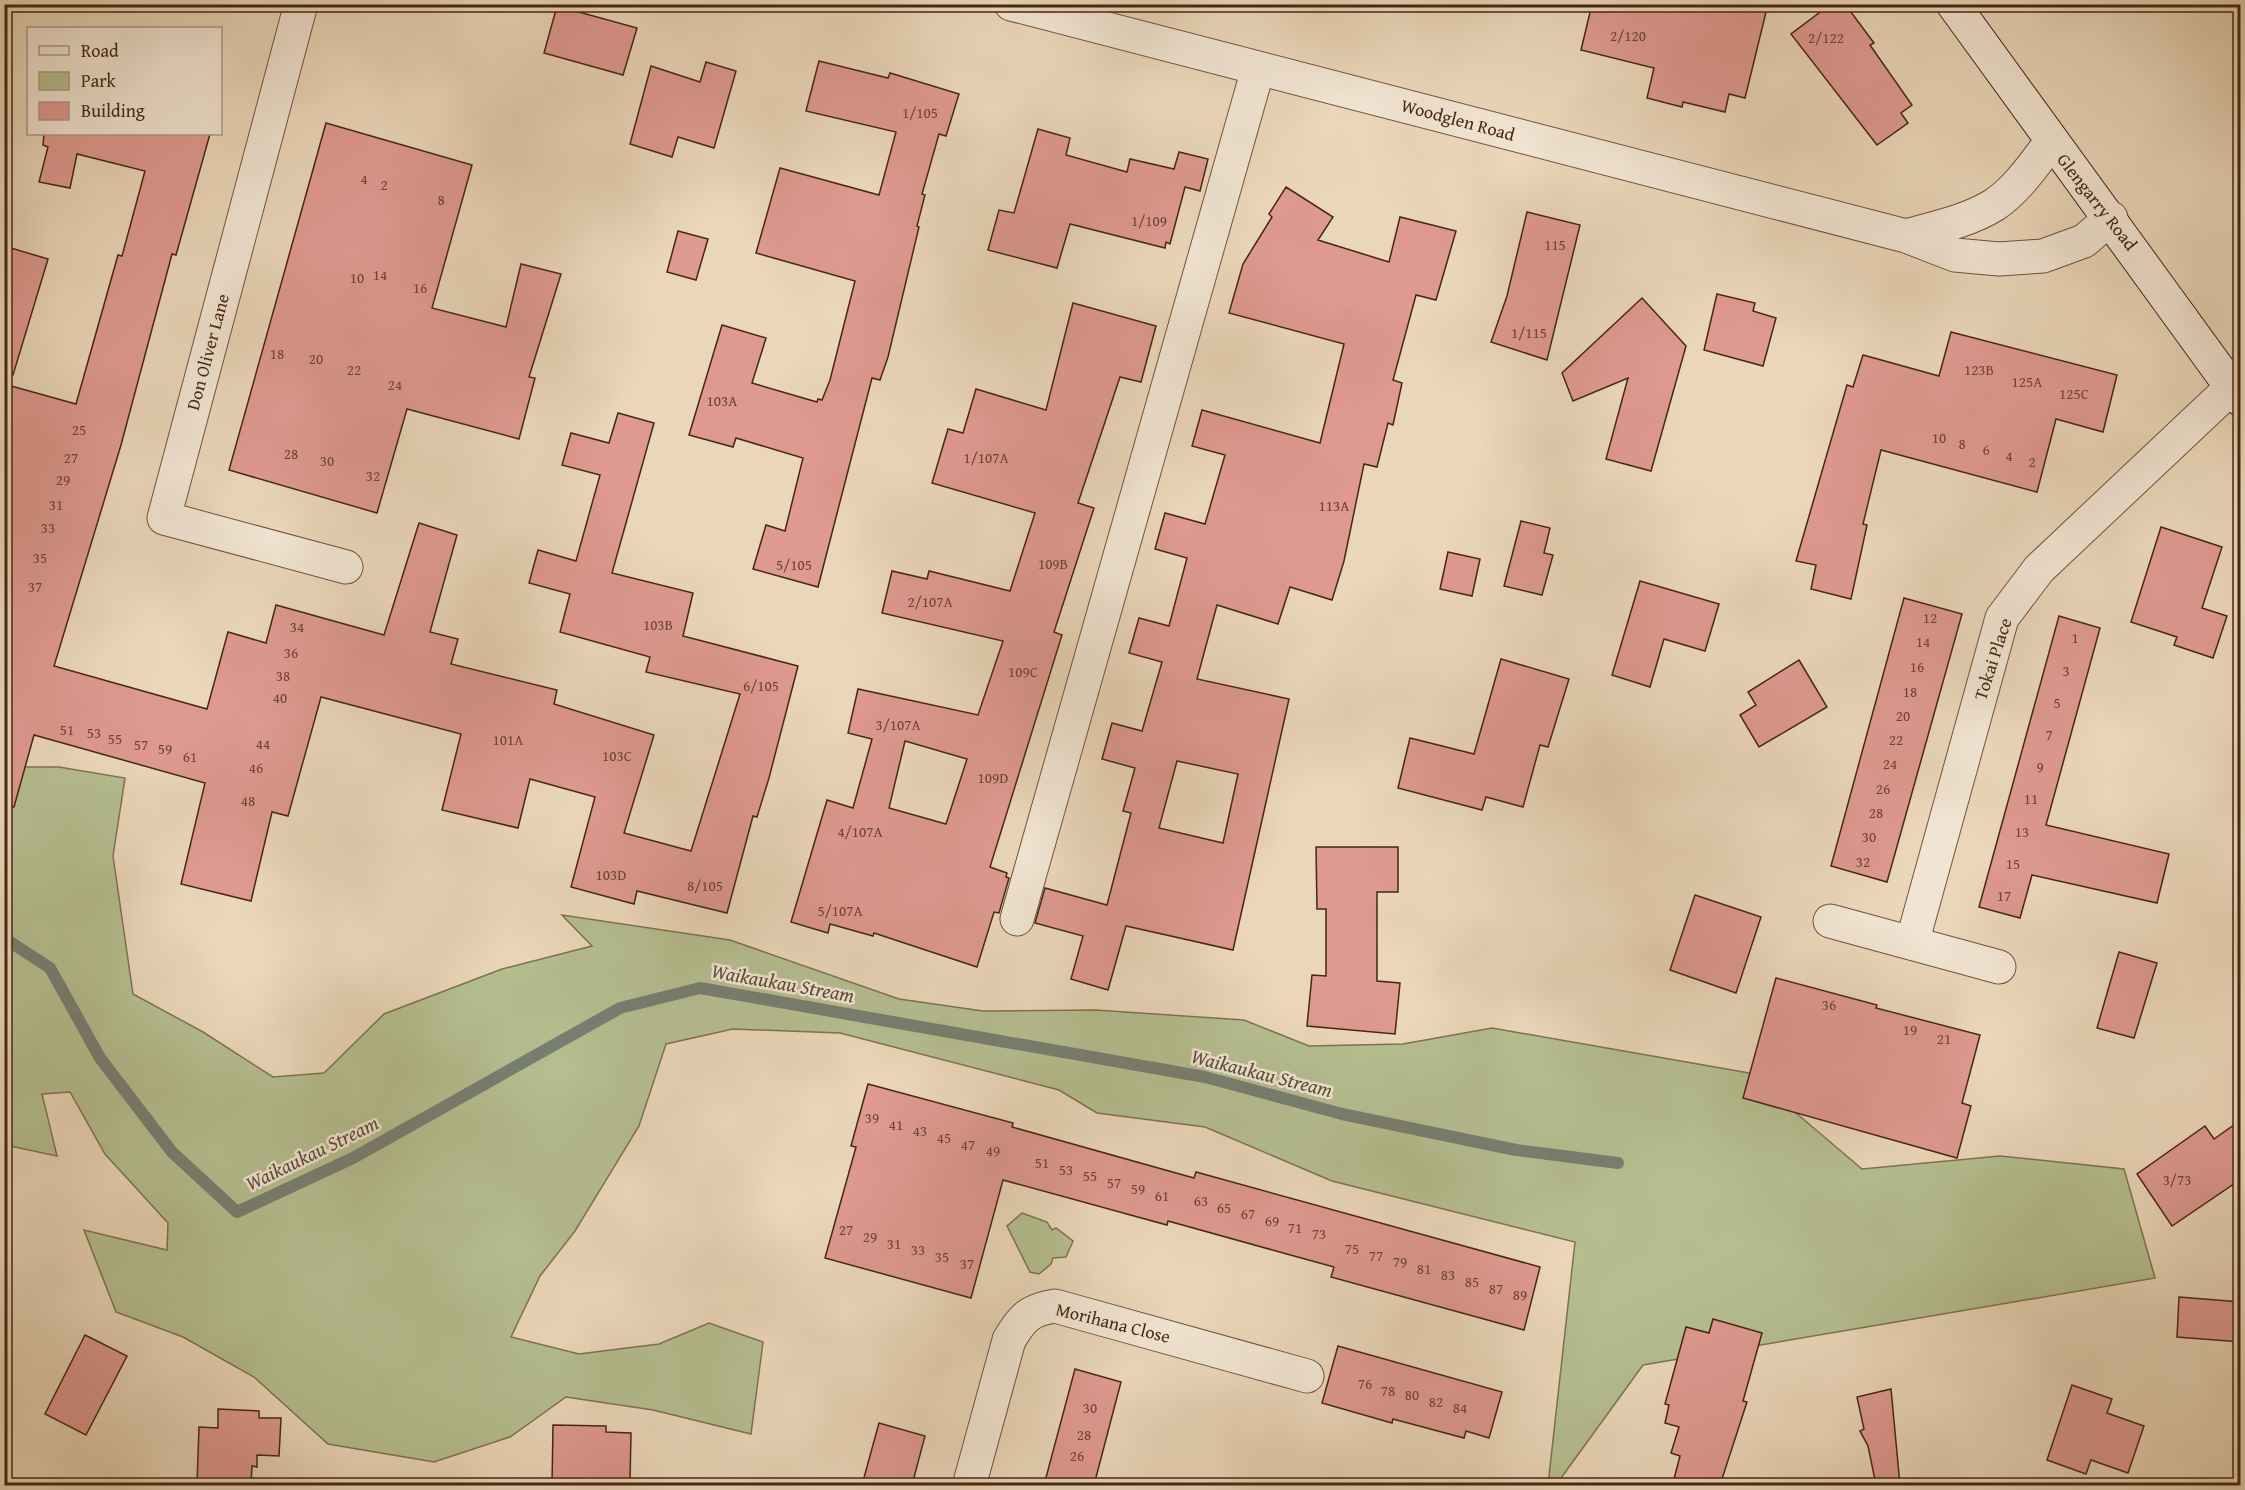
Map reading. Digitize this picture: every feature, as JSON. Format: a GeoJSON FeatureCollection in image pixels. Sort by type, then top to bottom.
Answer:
{"type":"FeatureCollection","features":[{"type":"Feature","properties":{"kind":"street","name":"Don Oliver Lane"},"geometry":{"type":"LineString","coordinates":[[301,4],[164,518],[346,567]]}},
{"type":"Feature","properties":{"kind":"street","name":"Woodglen Road"},"geometry":{"type":"LineString","coordinates":[[1011,4],[1906,236],[1956,255],[1999,258],[2043,256],[2084,242],[2111,218]]}},
{"type":"Feature","properties":{"kind":"street","name":"Glengarry Road"},"geometry":{"type":"LineString","coordinates":[[1953,4],[2051,142],[2111,218],[2236,393]]}},
{"type":"Feature","properties":{"kind":"street"},"geometry":{"type":"LineString","coordinates":[[1017,920],[1258,69]]}},
{"type":"Feature","properties":{"kind":"street","name":"Woodglen Road"},"geometry":{"type":"LineString","coordinates":[[1906,236],[1950,224],[1995,204],[2028,172],[2051,142]]}},
{"type":"Feature","properties":{"kind":"street","name":"Tokai Place"},"geometry":{"type":"LineString","coordinates":[[1912,943],[2002,618],[2039,569],[2236,393]]}},
{"type":"Feature","properties":{"kind":"street"},"geometry":{"type":"LineString","coordinates":[[1830,921],[1999,967]]}},
{"type":"Feature","properties":{"kind":"street","name":"Morihana Close"},"geometry":{"type":"LineString","coordinates":[[969,1485],[1009,1340],[1020,1321],[1036,1309],[1055,1306],[1307,1376]]}},
{"type":"Feature","properties":{"kind":"green space"},"geometry":{"type":"Polygon","coordinates":[[[5,767],[59,767],[125,778],[113,856],[133,994],[203,1032],[273,1077],[324,1073],[384,1014],[502,969],[592,946],[562,915],[730,940],[899,999],[983,1011],[1095,1010],[1244,1020],[1309,1046],[1403,1044],[1492,1028],[1749,1073],[1862,1169],[2000,1156],[2124,1169],[2155,1278],[1643,1365],[1556,1485],[1548,1485],[1575,1242],[1332,1181],[1205,1127],[1097,1113],[1059,1090],[840,1033],[733,1029],[666,1044],[639,1126],[575,1231],[540,1276],[511,1337],[579,1354],[659,1344],[709,1323],[763,1342],[751,1434],[653,1410],[566,1397],[510,1437],[434,1462],[328,1444],[254,1377],[183,1337],[116,1312],[84,1230],[167,1250],[168,1223],[105,1154],[70,1092],[42,1094],[57,1156],[5,1145],[5,767]]]}},
{"type":"Feature","properties":{"kind":"green space"},"geometry":{"type":"Polygon","coordinates":[[[1022,1213],[1047,1222],[1052,1230],[1056,1228],[1073,1241],[1066,1257],[1053,1258],[1051,1264],[1039,1274],[1030,1272],[1007,1226],[1022,1213]]]}},
{"type":"Feature","properties":{"kind":"building"},"geometry":{"type":"Polygon","coordinates":[[[1592,4],[1768,4],[1745,98],[1729,94],[1725,112],[1683,102],[1682,107],[1647,98],[1654,68],[1581,50],[1592,4]]]}},
{"type":"Feature","properties":{"kind":"building"},"geometry":{"type":"Polygon","coordinates":[[[1831,4],[1845,4],[1874,43],[1870,45],[1912,105],[1901,113],[1908,123],[1877,145],[1791,34],[1831,4]]]}},
{"type":"Feature","properties":{"kind":"building"},"geometry":{"type":"Polygon","coordinates":[[[557,6],[637,28],[623,75],[544,53],[557,6]]]}},
{"type":"Feature","properties":{"kind":"building"},"geometry":{"type":"Polygon","coordinates":[[[819,61],[888,78],[890,73],[959,94],[946,136],[939,134],[922,194],[925,195],[917,226],[919,227],[888,357],[880,380],[872,378],[818,587],[753,569],[766,525],[785,531],[803,458],[736,438],[733,447],[689,435],[722,325],[766,338],[752,383],[817,402],[818,399],[822,400],[830,380],[855,281],[756,253],[780,168],[879,195],[896,132],[806,111],[819,61]]]}},
{"type":"Feature","properties":{"kind":"building"},"geometry":{"type":"Polygon","coordinates":[[[706,62],[736,71],[714,148],[678,137],[672,157],[630,144],[651,66],[700,82],[706,62]]]}},
{"type":"Feature","properties":{"kind":"building"},"geometry":{"type":"Polygon","coordinates":[[[326,123],[472,165],[432,308],[506,327],[521,264],[561,274],[529,377],[535,378],[519,439],[407,409],[377,513],[229,470],[326,123]]]}},
{"type":"Feature","properties":{"kind":"building"},"geometry":{"type":"Polygon","coordinates":[[[1038,129],[1070,138],[1066,155],[1127,172],[1130,159],[1174,169],[1179,152],[1208,159],[1200,191],[1185,187],[1170,244],[1166,242],[1165,248],[1070,224],[1057,268],[988,250],[999,210],[1014,213],[1038,129]]]}},
{"type":"Feature","properties":{"kind":"building"},"geometry":{"type":"Polygon","coordinates":[[[44,135],[210,135],[176,255],[172,254],[121,445],[54,666],[207,709],[228,632],[266,643],[276,605],[384,635],[419,523],[457,535],[430,632],[458,639],[451,664],[557,690],[554,704],[654,735],[624,833],[691,851],[740,694],[646,672],[650,657],[560,632],[570,594],[529,583],[538,550],[576,561],[600,475],[562,465],[571,433],[609,443],[618,413],[654,423],[612,573],[693,593],[683,636],[798,666],[769,778],[757,817],[753,816],[727,913],[637,891],[634,904],[571,887],[595,797],[530,779],[518,828],[442,810],[461,734],[321,697],[288,816],[272,812],[251,901],[181,884],[205,783],[34,735],[14,807],[4,806],[4,384],[76,404],[118,255],[122,256],[145,171],[77,154],[70,188],[39,182],[48,147],[43,145],[44,135]]]}},
{"type":"Feature","properties":{"kind":"building"},"geometry":{"type":"Polygon","coordinates":[[[1286,187],[1333,217],[1318,240],[1389,262],[1400,217],[1456,231],[1436,300],[1416,295],[1393,380],[1402,383],[1393,425],[1388,423],[1377,467],[1364,464],[1344,561],[1332,600],[1290,587],[1278,624],[1217,605],[1197,679],[1289,699],[1233,950],[1126,926],[1108,990],[1071,979],[1083,936],[1035,923],[1045,888],[1107,905],[1131,813],[1123,811],[1135,768],[1102,759],[1112,723],[1142,731],[1162,662],[1129,653],[1139,618],[1169,626],[1187,558],[1155,549],[1165,513],[1205,524],[1225,455],[1192,446],[1202,410],[1320,443],[1344,344],[1229,313],[1243,264],[1272,217],[1269,214],[1286,187]],[[1177,761],[1159,828],[1223,843],[1238,774],[1177,761]]]}},
{"type":"Feature","properties":{"kind":"building"},"geometry":{"type":"Polygon","coordinates":[[[1527,212],[1580,225],[1547,360],[1491,342],[1507,296],[1527,212]]]}},
{"type":"Feature","properties":{"kind":"building"},"geometry":{"type":"Polygon","coordinates":[[[678,231],[708,239],[696,280],[667,272],[678,231]]]}},
{"type":"Feature","properties":{"kind":"building"},"geometry":{"type":"Polygon","coordinates":[[[4,246],[48,259],[13,375],[4,374],[4,246]]]}},
{"type":"Feature","properties":{"kind":"building"},"geometry":{"type":"Polygon","coordinates":[[[1717,294],[1755,303],[1753,311],[1776,318],[1763,366],[1704,350],[1717,294]]]}},
{"type":"Feature","properties":{"kind":"building"},"geometry":{"type":"Polygon","coordinates":[[[1642,298],[1686,346],[1651,471],[1606,459],[1628,378],[1573,401],[1562,373],[1642,298]]]}},
{"type":"Feature","properties":{"kind":"building"},"geometry":{"type":"Polygon","coordinates":[[[1073,303],[1156,326],[1141,382],[1120,377],[1078,503],[1094,508],[1054,632],[1062,635],[990,867],[1007,873],[1006,877],[1009,878],[999,913],[994,912],[977,967],[874,933],[873,936],[830,924],[828,933],[791,922],[827,800],[853,808],[872,739],[848,733],[858,689],[978,715],[1003,641],[882,613],[892,571],[927,579],[929,571],[1010,591],[1035,513],[932,483],[948,429],[963,433],[976,389],[1046,410],[1073,303]],[[905,741],[889,808],[946,824],[967,759],[905,741]]]}},
{"type":"Feature","properties":{"kind":"building"},"geometry":{"type":"Polygon","coordinates":[[[1951,332],[2117,375],[2103,432],[2056,419],[2037,492],[1881,450],[1863,524],[1867,525],[1851,599],[1811,589],[1816,565],[1796,561],[1847,385],[1853,387],[1863,355],[1939,376],[1951,332]]]}},
{"type":"Feature","properties":{"kind":"building"},"geometry":{"type":"Polygon","coordinates":[[[1521,521],[1550,528],[1544,553],[1553,555],[1542,595],[1504,586],[1521,521]]]}},
{"type":"Feature","properties":{"kind":"building"},"geometry":{"type":"Polygon","coordinates":[[[2161,527],[2222,547],[2202,608],[2227,616],[2213,658],[2174,645],[2177,637],[2131,622],[2161,527]]]}},
{"type":"Feature","properties":{"kind":"building"},"geometry":{"type":"Polygon","coordinates":[[[1448,552],[1480,559],[1472,596],[1440,589],[1448,552]]]}},
{"type":"Feature","properties":{"kind":"building"},"geometry":{"type":"Polygon","coordinates":[[[1640,581],[1719,604],[1705,651],[1664,639],[1650,687],[1612,675],[1640,581]]]}},
{"type":"Feature","properties":{"kind":"building"},"geometry":{"type":"Polygon","coordinates":[[[1904,598],[1962,614],[1887,882],[1831,866],[1904,598]]]}},
{"type":"Feature","properties":{"kind":"building"},"geometry":{"type":"Polygon","coordinates":[[[2059,616],[2100,628],[2046,825],[2169,854],[2157,903],[2032,875],[2020,918],[1979,907],[2059,616]]]}},
{"type":"Feature","properties":{"kind":"building"},"geometry":{"type":"Polygon","coordinates":[[[1501,659],[1569,679],[1548,747],[1540,745],[1523,807],[1486,797],[1482,810],[1398,788],[1410,738],[1474,754],[1501,659]]]}},
{"type":"Feature","properties":{"kind":"building"},"geometry":{"type":"Polygon","coordinates":[[[1799,660],[1827,707],[1759,747],[1740,715],[1756,705],[1748,692],[1799,660]]]}},
{"type":"Feature","properties":{"kind":"building"},"geometry":{"type":"Polygon","coordinates":[[[1316,847],[1398,847],[1398,892],[1377,892],[1377,981],[1400,983],[1395,1034],[1307,1026],[1312,975],[1326,976],[1326,909],[1317,909],[1316,847]]]}},
{"type":"Feature","properties":{"kind":"building"},"geometry":{"type":"Polygon","coordinates":[[[1695,895],[1761,917],[1736,993],[1670,970],[1695,895]]]}},
{"type":"Feature","properties":{"kind":"building"},"geometry":{"type":"Polygon","coordinates":[[[2119,952],[2157,963],[2134,1038],[2097,1028],[2119,952]]]}},
{"type":"Feature","properties":{"kind":"building"},"geometry":{"type":"Polygon","coordinates":[[[1776,978],[1877,1005],[1876,1008],[1980,1035],[1962,1103],[1971,1106],[1957,1158],[1743,1098],[1776,978]]]}},
{"type":"Feature","properties":{"kind":"building"},"geometry":{"type":"Polygon","coordinates":[[[868,1084],[1013,1123],[1012,1127],[1194,1178],[1196,1172],[1540,1267],[1524,1330],[1331,1277],[1334,1267],[1168,1221],[1167,1225],[1003,1180],[971,1298],[825,1258],[856,1147],[851,1146],[868,1084]]]}},
{"type":"Feature","properties":{"kind":"building"},"geometry":{"type":"Polygon","coordinates":[[[2241,1120],[2241,1179],[2172,1226],[2137,1174],[2205,1126],[2214,1139],[2241,1120]]]}},
{"type":"Feature","properties":{"kind":"building"},"geometry":{"type":"Polygon","coordinates":[[[2179,1297],[2241,1302],[2241,1342],[2177,1337],[2179,1297]]]}},
{"type":"Feature","properties":{"kind":"building"},"geometry":{"type":"Polygon","coordinates":[[[1713,1319],[1762,1333],[1743,1401],[1747,1402],[1720,1485],[1697,1485],[1674,1479],[1680,1456],[1671,1453],[1679,1427],[1665,1423],[1669,1405],[1665,1404],[1686,1327],[1709,1333],[1713,1319]]]}},
{"type":"Feature","properties":{"kind":"building"},"geometry":{"type":"Polygon","coordinates":[[[85,1335],[127,1356],[86,1435],[45,1414],[85,1335]]]}},
{"type":"Feature","properties":{"kind":"building"},"geometry":{"type":"Polygon","coordinates":[[[1338,1346],[1502,1392],[1489,1438],[1466,1431],[1464,1438],[1393,1419],[1392,1423],[1322,1403],[1338,1346]]]}},
{"type":"Feature","properties":{"kind":"building"},"geometry":{"type":"Polygon","coordinates":[[[1075,1369],[1121,1382],[1094,1485],[1044,1485],[1075,1369]]]}},
{"type":"Feature","properties":{"kind":"building"},"geometry":{"type":"Polygon","coordinates":[[[2072,1385],[2112,1399],[2107,1413],[2144,1426],[2128,1473],[2091,1460],[2086,1474],[2047,1460],[2072,1385]]]}},
{"type":"Feature","properties":{"kind":"building"},"geometry":{"type":"Polygon","coordinates":[[[1891,1389],[1900,1485],[1876,1485],[1868,1446],[1860,1431],[1864,1429],[1857,1397],[1891,1389]]]}},
{"type":"Feature","properties":{"kind":"building"},"geometry":{"type":"Polygon","coordinates":[[[218,1409],[259,1411],[259,1418],[281,1418],[279,1456],[257,1455],[257,1467],[252,1466],[251,1485],[197,1485],[199,1427],[218,1428],[218,1409]]]}},
{"type":"Feature","properties":{"kind":"building"},"geometry":{"type":"Polygon","coordinates":[[[879,1423],[925,1436],[912,1485],[862,1485],[879,1423]]]}},
{"type":"Feature","properties":{"kind":"building"},"geometry":{"type":"Polygon","coordinates":[[[553,1425],[606,1426],[606,1432],[631,1433],[630,1480],[616,1479],[616,1485],[552,1485],[553,1425]]]}},
{"type":"Feature","properties":{"kind":"waterway","name":"Waikaukau Stream"},"geometry":{"type":"LineString","coordinates":[[4,938],[50,968],[100,1058],[172,1152],[237,1212],[353,1158],[620,1008],[700,988],[1205,1077],[1342,1114],[1516,1150],[1618,1163]]}}]}
